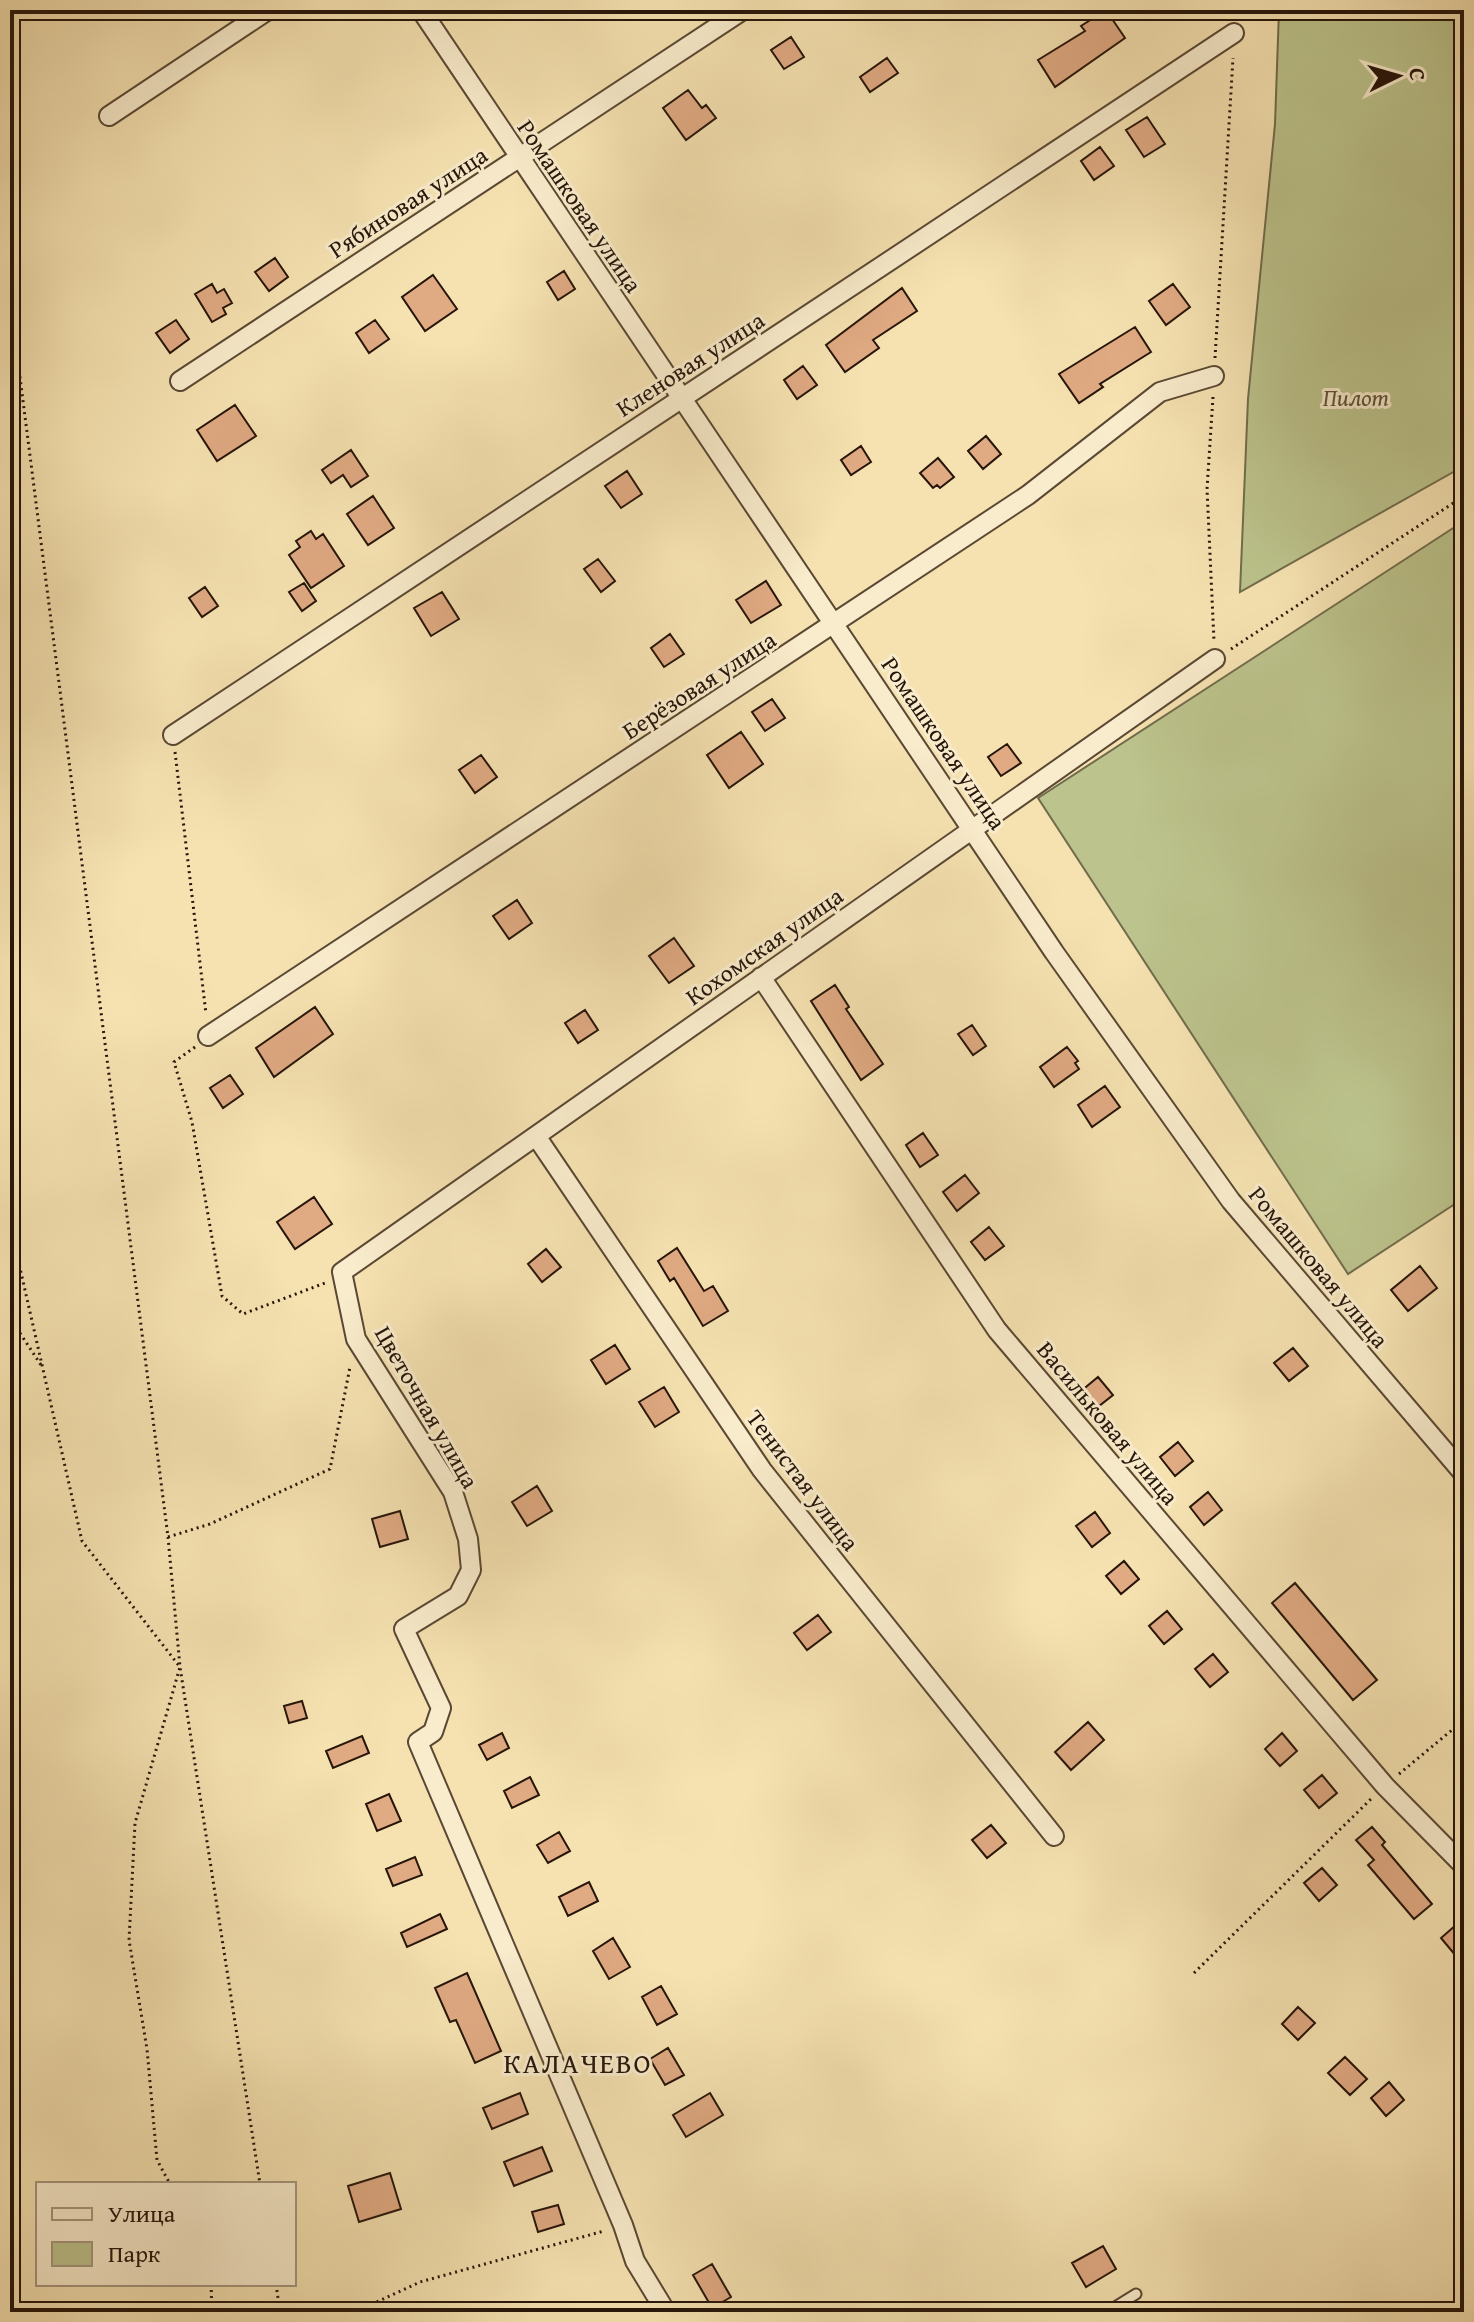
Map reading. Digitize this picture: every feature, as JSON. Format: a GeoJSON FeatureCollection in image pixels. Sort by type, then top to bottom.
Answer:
{"type":"FeatureCollection","features":[{"type":"Feature","properties":{"kind":"street"},"geometry":{"type":"LineString","coordinates":[[109,116],[268,10]]}},
{"type":"Feature","properties":{"kind":"street","name":"Ромашковая улица"},"geometry":{"type":"LineString","coordinates":[[421,10],[518,159],[973,827],[1054,952],[1231,1201],[1464,1474]]}},
{"type":"Feature","properties":{"kind":"street","name":"Рябиновая улица"},"geometry":{"type":"LineString","coordinates":[[180,381],[743,10]]}},
{"type":"Feature","properties":{"kind":"street","name":"Кленовая улица"},"geometry":{"type":"LineString","coordinates":[[173,735],[1234,33]]}},
{"type":"Feature","properties":{"kind":"street","name":"Берёзовая улица"},"geometry":{"type":"LineString","coordinates":[[208,1036],[1028,495],[1160,392],[1214,376]]}},
{"type":"Feature","properties":{"kind":"street","name":"Кохомская улица"},"geometry":{"type":"LineString","coordinates":[[342,1272],[1215,659]]}},
{"type":"Feature","properties":{"kind":"street","name":"Васильковая улица"},"geometry":{"type":"LineString","coordinates":[[761,977],[997,1330],[1385,1786],[1464,1866]]}},
{"type":"Feature","properties":{"kind":"street","name":"Тенистая улица"},"geometry":{"type":"LineString","coordinates":[[536,1136],[762,1470],[1054,1836]]}},
{"type":"Feature","properties":{"kind":"street","name":"Цветочная улица"},"geometry":{"type":"LineString","coordinates":[[342,1272],[356,1339],[453,1492],[468,1539],[471,1570],[458,1596],[404,1629],[441,1708],[433,1732],[418,1742],[623,2225]]}},
{"type":"Feature","properties":{"kind":"street"},"geometry":{"type":"LineString","coordinates":[[623,2225],[635,2261],[666,2312]]}},
{"type":"Feature","properties":{"kind":"lane"},"geometry":{"type":"LineString","coordinates":[[1107,2312],[1136,2294]]}},
{"type":"Feature","properties":{"kind":"path"},"geometry":{"type":"LineString","coordinates":[[1215,659],[1207,489],[1234,33]]}},
{"type":"Feature","properties":{"kind":"path"},"geometry":{"type":"LineString","coordinates":[[10,299],[168,1537],[180,1667],[260,2182]]}},
{"type":"Feature","properties":{"kind":"path"},"geometry":{"type":"LineString","coordinates":[[1215,659],[1464,496]]}},
{"type":"Feature","properties":{"kind":"path"},"geometry":{"type":"LineString","coordinates":[[173,735],[208,1036],[174,1062],[192,1122],[222,1296],[243,1314],[318,1287],[342,1272]]}},
{"type":"Feature","properties":{"kind":"path"},"geometry":{"type":"LineString","coordinates":[[10,1224],[82,1541],[180,1667]]}},
{"type":"Feature","properties":{"kind":"path"},"geometry":{"type":"LineString","coordinates":[[10,1318],[43,1369]]}},
{"type":"Feature","properties":{"kind":"path"},"geometry":{"type":"LineString","coordinates":[[168,1537],[210,1524],[330,1469],[356,1339]]}},
{"type":"Feature","properties":{"kind":"path"},"geometry":{"type":"LineString","coordinates":[[169,2182],[157,2160],[147,2049],[129,1940],[135,1823],[180,1667]]}},
{"type":"Feature","properties":{"kind":"path"},"geometry":{"type":"LineString","coordinates":[[1194,1973],[1385,1786],[1464,1720]]}},
{"type":"Feature","properties":{"kind":"path"},"geometry":{"type":"LineString","coordinates":[[355,2312],[420,2282],[623,2225]]}},
{"type":"Feature","properties":{"kind":"path"},"geometry":{"type":"LineString","coordinates":[[211,2286],[212,2312]]}},
{"type":"Feature","properties":{"kind":"path"},"geometry":{"type":"LineString","coordinates":[[276,2286],[280,2312]]}},
{"type":"Feature","properties":{"kind":"green space","name":"Пилот"},"geometry":{"type":"Polygon","coordinates":[[[1279,10],[1464,10],[1464,466],[1240,592],[1248,399],[1275,124],[1279,10]]]}},
{"type":"Feature","properties":{"kind":"green space"},"geometry":{"type":"Polygon","coordinates":[[[1464,521],[1464,1198],[1348,1274],[1038,798],[1464,521]]]}},
{"type":"Feature","properties":{"kind":"building"},"geometry":{"type":"Polygon","coordinates":[[[1106,10],[1125,38],[1055,87],[1038,60],[1085,31],[1081,26],[1106,10]]]}},
{"type":"Feature","properties":{"kind":"building"},"geometry":{"type":"Polygon","coordinates":[[[791,37],[804,57],[784,69],[771,50],[791,37]]]}},
{"type":"Feature","properties":{"kind":"building"},"geometry":{"type":"Polygon","coordinates":[[[887,58],[898,73],[870,92],[860,77],[887,58]]]}},
{"type":"Feature","properties":{"kind":"building"},"geometry":{"type":"Polygon","coordinates":[[[688,90],[702,108],[706,105],[716,118],[686,140],[663,108],[688,90]]]}},
{"type":"Feature","properties":{"kind":"building"},"geometry":{"type":"Polygon","coordinates":[[[1147,117],[1165,144],[1144,157],[1126,130],[1147,117]]]}},
{"type":"Feature","properties":{"kind":"building"},"geometry":{"type":"Polygon","coordinates":[[[1100,147],[1114,166],[1094,180],[1081,161],[1100,147]]]}},
{"type":"Feature","properties":{"kind":"building"},"geometry":{"type":"Polygon","coordinates":[[[275,258],[288,277],[269,291],[255,272],[275,258]]]}},
{"type":"Feature","properties":{"kind":"building"},"geometry":{"type":"Polygon","coordinates":[[[564,271],[575,289],[558,300],[547,282],[564,271]]]}},
{"type":"Feature","properties":{"kind":"building"},"geometry":{"type":"Polygon","coordinates":[[[433,275],[457,309],[425,331],[402,297],[433,275]]]}},
{"type":"Feature","properties":{"kind":"building"},"geometry":{"type":"Polygon","coordinates":[[[212,284],[217,293],[224,289],[232,303],[223,308],[226,314],[212,322],[195,294],[212,284]]]}},
{"type":"Feature","properties":{"kind":"building"},"geometry":{"type":"Polygon","coordinates":[[[1173,284],[1190,307],[1166,325],[1149,301],[1173,284]]]}},
{"type":"Feature","properties":{"kind":"building"},"geometry":{"type":"Polygon","coordinates":[[[902,288],[917,311],[873,340],[879,348],[845,372],[826,345],[902,288]]]}},
{"type":"Feature","properties":{"kind":"building"},"geometry":{"type":"Polygon","coordinates":[[[176,320],[189,339],[170,353],[156,333],[176,320]]]}},
{"type":"Feature","properties":{"kind":"building"},"geometry":{"type":"Polygon","coordinates":[[[375,320],[389,339],[369,353],[356,333],[375,320]]]}},
{"type":"Feature","properties":{"kind":"building"},"geometry":{"type":"Polygon","coordinates":[[[1135,327],[1151,352],[1100,384],[1103,387],[1079,403],[1059,374],[1135,327]]]}},
{"type":"Feature","properties":{"kind":"building"},"geometry":{"type":"Polygon","coordinates":[[[803,366],[817,385],[797,399],[784,380],[803,366]]]}},
{"type":"Feature","properties":{"kind":"building"},"geometry":{"type":"Polygon","coordinates":[[[235,405],[256,436],[217,461],[197,430],[235,405]]]}},
{"type":"Feature","properties":{"kind":"building"},"geometry":{"type":"Polygon","coordinates":[[[986,436],[1001,454],[983,469],[968,451],[986,436]]]}},
{"type":"Feature","properties":{"kind":"building"},"geometry":{"type":"Polygon","coordinates":[[[861,446],[871,462],[851,475],[841,460],[861,446]]]}},
{"type":"Feature","properties":{"kind":"building"},"geometry":{"type":"Polygon","coordinates":[[[351,450],[368,476],[351,487],[343,475],[331,483],[322,470],[351,450]]]}},
{"type":"Feature","properties":{"kind":"building"},"geometry":{"type":"Polygon","coordinates":[[[938,458],[954,477],[940,488],[937,485],[933,488],[920,473],[938,458]]]}},
{"type":"Feature","properties":{"kind":"building"},"geometry":{"type":"Polygon","coordinates":[[[627,471],[642,494],[621,508],[605,486],[627,471]]]}},
{"type":"Feature","properties":{"kind":"building"},"geometry":{"type":"Polygon","coordinates":[[[373,496],[394,528],[368,545],[347,514],[373,496]]]}},
{"type":"Feature","properties":{"kind":"building"},"geometry":{"type":"Polygon","coordinates":[[[311,531],[316,539],[323,534],[344,566],[311,588],[289,555],[300,547],[296,541],[311,531]]]}},
{"type":"Feature","properties":{"kind":"building"},"geometry":{"type":"Polygon","coordinates":[[[598,559],[615,581],[601,592],[584,569],[598,559]]]}},
{"type":"Feature","properties":{"kind":"building"},"geometry":{"type":"Polygon","coordinates":[[[766,581],[781,605],[751,623],[736,600],[766,581]]]}},
{"type":"Feature","properties":{"kind":"building"},"geometry":{"type":"Polygon","coordinates":[[[304,583],[316,601],[302,611],[289,592],[304,583]]]}},
{"type":"Feature","properties":{"kind":"building"},"geometry":{"type":"Polygon","coordinates":[[[205,587],[218,606],[202,617],[189,598],[205,587]]]}},
{"type":"Feature","properties":{"kind":"building"},"geometry":{"type":"Polygon","coordinates":[[[442,592],[459,619],[431,636],[414,608],[442,592]]]}},
{"type":"Feature","properties":{"kind":"building"},"geometry":{"type":"Polygon","coordinates":[[[670,634],[684,654],[664,667],[651,648],[670,634]]]}},
{"type":"Feature","properties":{"kind":"building"},"geometry":{"type":"Polygon","coordinates":[[[772,699],[785,718],[765,731],[752,712],[772,699]]]}},
{"type":"Feature","properties":{"kind":"building"},"geometry":{"type":"Polygon","coordinates":[[[741,732],[763,764],[729,788],[707,755],[741,732]]]}},
{"type":"Feature","properties":{"kind":"building"},"geometry":{"type":"Polygon","coordinates":[[[1007,744],[1021,763],[1001,776],[988,757],[1007,744]]]}},
{"type":"Feature","properties":{"kind":"building"},"geometry":{"type":"Polygon","coordinates":[[[481,755],[497,777],[475,793],[459,770],[481,755]]]}},
{"type":"Feature","properties":{"kind":"building"},"geometry":{"type":"Polygon","coordinates":[[[517,900],[532,923],[509,939],[493,916],[517,900]]]}},
{"type":"Feature","properties":{"kind":"building"},"geometry":{"type":"Polygon","coordinates":[[[674,938],[694,966],[669,983],[649,956],[674,938]]]}},
{"type":"Feature","properties":{"kind":"building"},"geometry":{"type":"Polygon","coordinates":[[[835,985],[849,1007],[846,1009],[883,1064],[861,1080],[811,1001],[835,985]]]}},
{"type":"Feature","properties":{"kind":"building"},"geometry":{"type":"Polygon","coordinates":[[[315,1007],[333,1034],[274,1077],[256,1048],[315,1007]]]}},
{"type":"Feature","properties":{"kind":"building"},"geometry":{"type":"Polygon","coordinates":[[[585,1010],[598,1030],[578,1043],[565,1023],[585,1010]]]}},
{"type":"Feature","properties":{"kind":"building"},"geometry":{"type":"Polygon","coordinates":[[[972,1025],[986,1046],[973,1055],[958,1034],[972,1025]]]}},
{"type":"Feature","properties":{"kind":"building"},"geometry":{"type":"Polygon","coordinates":[[[1067,1047],[1078,1061],[1075,1063],[1079,1069],[1054,1087],[1040,1067],[1067,1047]]]}},
{"type":"Feature","properties":{"kind":"building"},"geometry":{"type":"Polygon","coordinates":[[[230,1075],[243,1094],[223,1108],[210,1088],[230,1075]]]}},
{"type":"Feature","properties":{"kind":"building"},"geometry":{"type":"Polygon","coordinates":[[[1105,1086],[1120,1107],[1092,1127],[1078,1105],[1105,1086]]]}},
{"type":"Feature","properties":{"kind":"building"},"geometry":{"type":"Polygon","coordinates":[[[923,1133],[938,1155],[920,1167],[906,1145],[923,1133]]]}},
{"type":"Feature","properties":{"kind":"building"},"geometry":{"type":"Polygon","coordinates":[[[965,1175],[979,1193],[957,1211],[943,1192],[965,1175]]]}},
{"type":"Feature","properties":{"kind":"building"},"geometry":{"type":"Polygon","coordinates":[[[314,1197],[332,1224],[295,1249],[277,1222],[314,1197]]]}},
{"type":"Feature","properties":{"kind":"building"},"geometry":{"type":"Polygon","coordinates":[[[989,1227],[1004,1246],[985,1260],[971,1242],[989,1227]]]}},
{"type":"Feature","properties":{"kind":"building"},"geometry":{"type":"Polygon","coordinates":[[[677,1248],[704,1291],[713,1286],[728,1311],[703,1326],[674,1278],[670,1281],[658,1261],[677,1248]]]}},
{"type":"Feature","properties":{"kind":"building"},"geometry":{"type":"Polygon","coordinates":[[[546,1249],[561,1267],[542,1282],[528,1264],[546,1249]]]}},
{"type":"Feature","properties":{"kind":"building"},"geometry":{"type":"Polygon","coordinates":[[[1420,1266],[1437,1288],[1408,1311],[1391,1290],[1420,1266]]]}},
{"type":"Feature","properties":{"kind":"building"},"geometry":{"type":"Polygon","coordinates":[[[615,1345],[630,1369],[606,1384],[591,1360],[615,1345]]]}},
{"type":"Feature","properties":{"kind":"building"},"geometry":{"type":"Polygon","coordinates":[[[1293,1348],[1308,1366],[1289,1381],[1274,1363],[1293,1348]]]}},
{"type":"Feature","properties":{"kind":"building"},"geometry":{"type":"Polygon","coordinates":[[[1098,1377],[1113,1395],[1094,1410],[1080,1392],[1098,1377]]]}},
{"type":"Feature","properties":{"kind":"building"},"geometry":{"type":"Polygon","coordinates":[[[664,1387],[679,1412],[655,1427],[639,1402],[664,1387]]]}},
{"type":"Feature","properties":{"kind":"building"},"geometry":{"type":"Polygon","coordinates":[[[1178,1442],[1193,1461],[1175,1476],[1160,1457],[1178,1442]]]}},
{"type":"Feature","properties":{"kind":"building"},"geometry":{"type":"Polygon","coordinates":[[[537,1486],[552,1511],[527,1526],[512,1502],[537,1486]]]}},
{"type":"Feature","properties":{"kind":"building"},"geometry":{"type":"Polygon","coordinates":[[[1208,1492],[1222,1510],[1204,1525],[1190,1507],[1208,1492]]]}},
{"type":"Feature","properties":{"kind":"building"},"geometry":{"type":"Polygon","coordinates":[[[400,1511],[408,1539],[380,1547],[372,1519],[400,1511]]]}},
{"type":"Feature","properties":{"kind":"building"},"geometry":{"type":"Polygon","coordinates":[[[1095,1512],[1110,1533],[1092,1547],[1076,1526],[1095,1512]]]}},
{"type":"Feature","properties":{"kind":"building"},"geometry":{"type":"Polygon","coordinates":[[[1124,1561],[1139,1579],[1121,1594],[1106,1576],[1124,1561]]]}},
{"type":"Feature","properties":{"kind":"building"},"geometry":{"type":"Polygon","coordinates":[[[1295,1583],[1377,1680],[1353,1700],[1272,1603],[1295,1583]]]}},
{"type":"Feature","properties":{"kind":"building"},"geometry":{"type":"Polygon","coordinates":[[[1167,1611],[1182,1629],[1164,1644],[1149,1626],[1167,1611]]]}},
{"type":"Feature","properties":{"kind":"building"},"geometry":{"type":"Polygon","coordinates":[[[818,1615],[831,1632],[807,1650],[794,1633],[818,1615]]]}},
{"type":"Feature","properties":{"kind":"building"},"geometry":{"type":"Polygon","coordinates":[[[1213,1654],[1228,1672],[1210,1687],[1195,1669],[1213,1654]]]}},
{"type":"Feature","properties":{"kind":"building"},"geometry":{"type":"Polygon","coordinates":[[[302,1701],[307,1718],[289,1723],[284,1706],[302,1701]]]}},
{"type":"Feature","properties":{"kind":"building"},"geometry":{"type":"Polygon","coordinates":[[[1088,1722],[1104,1740],[1071,1770],[1055,1752],[1088,1722]]]}},
{"type":"Feature","properties":{"kind":"building"},"geometry":{"type":"Polygon","coordinates":[[[502,1733],[509,1748],[487,1760],[479,1745],[502,1733]]]}},
{"type":"Feature","properties":{"kind":"building"},"geometry":{"type":"Polygon","coordinates":[[[1282,1733],[1297,1751],[1280,1766],[1265,1749],[1282,1733]]]}},
{"type":"Feature","properties":{"kind":"building"},"geometry":{"type":"Polygon","coordinates":[[[362,1736],[369,1753],[333,1768],[326,1751],[362,1736]]]}},
{"type":"Feature","properties":{"kind":"building"},"geometry":{"type":"Polygon","coordinates":[[[1322,1775],[1337,1793],[1319,1808],[1304,1790],[1322,1775]]]}},
{"type":"Feature","properties":{"kind":"building"},"geometry":{"type":"Polygon","coordinates":[[[530,1777],[539,1795],[512,1808],[504,1791],[530,1777]]]}},
{"type":"Feature","properties":{"kind":"building"},"geometry":{"type":"Polygon","coordinates":[[[389,1794],[401,1821],[377,1831],[366,1804],[389,1794]]]}},
{"type":"Feature","properties":{"kind":"building"},"geometry":{"type":"Polygon","coordinates":[[[991,1825],[1006,1843],[987,1858],[972,1840],[991,1825]]]}},
{"type":"Feature","properties":{"kind":"building"},"geometry":{"type":"Polygon","coordinates":[[[1372,1827],[1385,1842],[1382,1845],[1432,1904],[1414,1919],[1368,1865],[1374,1860],[1356,1840],[1372,1827]]]}},
{"type":"Feature","properties":{"kind":"building"},"geometry":{"type":"Polygon","coordinates":[[[559,1832],[570,1851],[548,1863],[537,1845],[559,1832]]]}},
{"type":"Feature","properties":{"kind":"building"},"geometry":{"type":"Polygon","coordinates":[[[415,1857],[422,1875],[393,1886],[386,1869],[415,1857]]]}},
{"type":"Feature","properties":{"kind":"building"},"geometry":{"type":"Polygon","coordinates":[[[1322,1868],[1337,1885],[1319,1901],[1304,1883],[1322,1868]]]}},
{"type":"Feature","properties":{"kind":"building"},"geometry":{"type":"Polygon","coordinates":[[[589,1882],[598,1901],[568,1916],[559,1897],[589,1882]]]}},
{"type":"Feature","properties":{"kind":"building"},"geometry":{"type":"Polygon","coordinates":[[[440,1914],[447,1929],[407,1947],[401,1933],[440,1914]]]}},
{"type":"Feature","properties":{"kind":"building"},"geometry":{"type":"Polygon","coordinates":[[[1464,1918],[1464,1949],[1456,1956],[1441,1938],[1464,1918]]]}},
{"type":"Feature","properties":{"kind":"building"},"geometry":{"type":"Polygon","coordinates":[[[613,1938],[630,1967],[609,1979],[593,1951],[613,1938]]]}},
{"type":"Feature","properties":{"kind":"building"},"geometry":{"type":"Polygon","coordinates":[[[467,1973],[501,2051],[475,2063],[456,2020],[450,2022],[435,1988],[467,1973]]]}},
{"type":"Feature","properties":{"kind":"building"},"geometry":{"type":"Polygon","coordinates":[[[661,1986],[677,2014],[657,2025],[642,1997],[661,1986]]]}},
{"type":"Feature","properties":{"kind":"building"},"geometry":{"type":"Polygon","coordinates":[[[1298,2007],[1315,2023],[1298,2040],[1282,2024],[1298,2007]]]}},
{"type":"Feature","properties":{"kind":"building"},"geometry":{"type":"Polygon","coordinates":[[[668,2048],[684,2075],[665,2085],[650,2059],[668,2048]]]}},
{"type":"Feature","properties":{"kind":"building"},"geometry":{"type":"Polygon","coordinates":[[[1345,2057],[1367,2079],[1350,2095],[1328,2073],[1345,2057]]]}},
{"type":"Feature","properties":{"kind":"building"},"geometry":{"type":"Polygon","coordinates":[[[1389,2082],[1404,2100],[1386,2116],[1371,2098],[1389,2082]]]}},
{"type":"Feature","properties":{"kind":"building"},"geometry":{"type":"Polygon","coordinates":[[[520,2093],[528,2114],[492,2129],[483,2108],[520,2093]]]}},
{"type":"Feature","properties":{"kind":"building"},"geometry":{"type":"Polygon","coordinates":[[[710,2093],[723,2115],[686,2137],[673,2115],[710,2093]]]}},
{"type":"Feature","properties":{"kind":"building"},"geometry":{"type":"Polygon","coordinates":[[[542,2147],[552,2171],[514,2186],[504,2162],[542,2147]]]}},
{"type":"Feature","properties":{"kind":"building"},"geometry":{"type":"Polygon","coordinates":[[[390,2173],[401,2209],[359,2222],[348,2186],[390,2173]]]}},
{"type":"Feature","properties":{"kind":"building"},"geometry":{"type":"Polygon","coordinates":[[[558,2205],[564,2224],[538,2232],[532,2212],[558,2205]]]}},
{"type":"Feature","properties":{"kind":"building"},"geometry":{"type":"Polygon","coordinates":[[[1103,2246],[1116,2269],[1086,2287],[1072,2263],[1103,2246]]]}},
{"type":"Feature","properties":{"kind":"building"},"geometry":{"type":"Polygon","coordinates":[[[712,2264],[731,2297],[712,2308],[693,2275],[712,2264]]]}},
{"type":"Feature","properties":{"kind":"district","name":"КАЛАЧЕВО"},"geometry":{"type":"Point","coordinates":[578,2062]}}]}
